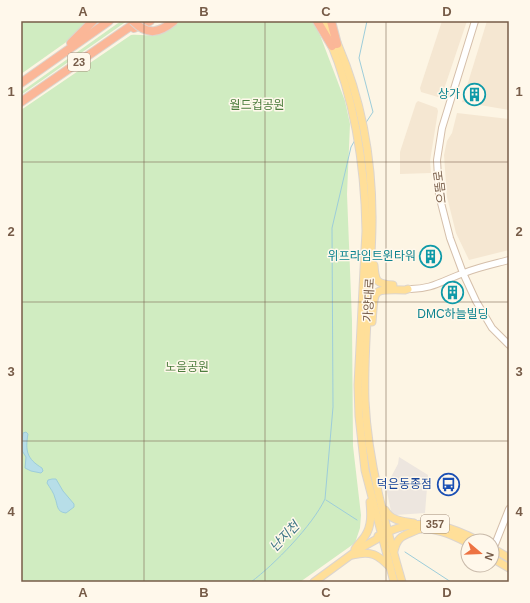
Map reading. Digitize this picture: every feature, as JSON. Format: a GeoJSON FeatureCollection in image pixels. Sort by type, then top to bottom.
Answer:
{"type":"FeatureCollection","features":[{"type":"Feature","properties":{"kind":"highway"},"geometry":{"type":"LineString","coordinates":[[55,59],[93,21]]}},
{"type":"Feature","properties":{"kind":"highway","name":"23"},"geometry":{"type":"LineString","coordinates":[[21,83],[109,21]]}},
{"type":"Feature","properties":{"kind":"highway"},"geometry":{"type":"LineString","coordinates":[[133,21],[148,31],[157,31],[165,28],[174,21]]}},
{"type":"Feature","properties":{"kind":"highway","name":"23"},"geometry":{"type":"LineString","coordinates":[[21,102],[138,21]]}},
{"type":"Feature","properties":{"kind":"highway"},"geometry":{"type":"LineString","coordinates":[[113,38],[150,21]]}},
{"type":"Feature","properties":{"kind":"highway"},"geometry":{"type":"LineString","coordinates":[[316,21],[335,45]]}},
{"type":"Feature","properties":{"kind":"highway"},"geometry":{"type":"LineString","coordinates":[[331,21],[335,45]]}},
{"type":"Feature","properties":{"kind":"main road","name":"가양대로"},"geometry":{"type":"LineString","coordinates":[[321,21],[335,45],[355,125],[363,178],[366,231],[358,385],[359,416],[366,473],[384,536],[394,582]]}},
{"type":"Feature","properties":{"kind":"main road","name":"가양대로"},"geometry":{"type":"LineString","coordinates":[[325,21],[352,84],[365,138],[372,191],[372,240],[365,386],[366,414],[373,470],[382,505],[384,536],[394,551],[402,582]]}},
{"type":"Feature","properties":{"kind":"main road"},"geometry":{"type":"LineString","coordinates":[[372,240],[375,273],[378,282],[385,285],[405,286],[409,289]]}},
{"type":"Feature","properties":{"kind":"main road"},"geometry":{"type":"LineString","coordinates":[[365,386],[370,364],[374,295],[382,290],[409,289]]}},
{"type":"Feature","properties":{"kind":"main road"},"geometry":{"type":"LineString","coordinates":[[351,556],[365,536],[369,526],[371,508],[366,473]]}},
{"type":"Feature","properties":{"kind":"main road"},"geometry":{"type":"LineString","coordinates":[[382,505],[387,515],[394,519],[420,526]]}},
{"type":"Feature","properties":{"kind":"main road","name":"357"},"geometry":{"type":"LineString","coordinates":[[384,536],[398,528],[439,525],[461,533]]}},
{"type":"Feature","properties":{"kind":"main road"},"geometry":{"type":"LineString","coordinates":[[394,551],[396,542],[399,538],[420,526]]}},
{"type":"Feature","properties":{"kind":"main road","name":"357"},"geometry":{"type":"LineString","coordinates":[[420,526],[445,533],[460,540]]}},
{"type":"Feature","properties":{"kind":"main road"},"geometry":{"type":"LineString","coordinates":[[314,582],[366,544],[384,536]]}},
{"type":"Feature","properties":{"kind":"main road"},"geometry":{"type":"LineString","coordinates":[[351,556],[362,553],[374,554],[390,567]]}},
{"type":"Feature","properties":{"kind":"main road"},"geometry":{"type":"LineString","coordinates":[[500,563],[509,568]]}},
{"type":"Feature","properties":{"kind":"street","name":"으뜸로"},"geometry":{"type":"LineString","coordinates":[[475,21],[442,128],[437,160],[441,203],[450,238],[463,273],[476,301],[492,328],[507,344]]}},
{"type":"Feature","properties":{"kind":"street"},"geometry":{"type":"LineString","coordinates":[[409,289],[432,287],[463,273],[509,260]]}},
{"type":"Feature","properties":{"kind":"street"},"geometry":{"type":"LineString","coordinates":[[499,533],[509,509]]}},
{"type":"Feature","properties":{"kind":"shaded area"},"geometry":{"type":"Polygon","coordinates":[[[442,21],[467,21],[442,95],[438,97],[421,92],[420,88],[442,21]]]}},
{"type":"Feature","properties":{"kind":"shaded area"},"geometry":{"type":"Polygon","coordinates":[[[487,21],[509,21],[509,110],[462,102],[487,21]]]}},
{"type":"Feature","properties":{"kind":"shaded area"},"geometry":{"type":"Polygon","coordinates":[[[418,101],[437,108],[438,111],[430,161],[431,173],[400,174],[400,152],[416,103],[418,101]]]}},
{"type":"Feature","properties":{"kind":"shaded area"},"geometry":{"type":"Polygon","coordinates":[[[457,113],[509,119],[509,250],[469,260],[456,233],[447,197],[444,155],[447,141],[452,133],[457,113]]]}},
{"type":"Feature","properties":{"kind":"shaded area"},"geometry":{"type":"Polygon","coordinates":[[[399,457],[428,475],[425,513],[396,515],[391,511],[387,492],[388,480],[398,464],[399,457]]]}},
{"type":"Feature","properties":{"kind":"green space"},"geometry":{"type":"Polygon","coordinates":[[[21,21],[96,21],[21,74],[21,21]]]}},
{"type":"Feature","properties":{"kind":"green space"},"geometry":{"type":"Polygon","coordinates":[[[121,21],[127,21],[21,95],[21,92],[121,21]]]}},
{"type":"Feature","properties":{"kind":"green space","name":"월드컵공원"},"geometry":{"type":"Polygon","coordinates":[[[178,21],[313,21],[320,35],[345,101],[350,124],[347,194],[352,321],[353,446],[361,515],[360,528],[355,543],[300,582],[21,582],[21,110],[131,35],[148,35],[158,33],[178,21]]]}},
{"type":"Feature","properties":{"kind":"water"},"geometry":{"type":"Polygon","coordinates":[[[26,432],[28,434],[28,454],[37,465],[42,468],[43,471],[41,473],[25,468],[26,457],[21,449],[23,433],[26,432]]]}},
{"type":"Feature","properties":{"kind":"water"},"geometry":{"type":"Polygon","coordinates":[[[56,479],[63,491],[74,504],[74,507],[66,513],[59,510],[54,494],[47,483],[48,480],[56,479]]]}},
{"type":"Feature","properties":{"kind":"waterway"},"geometry":{"type":"LineString","coordinates":[[365,124],[373,112],[359,58],[367,21]]}},
{"type":"Feature","properties":{"kind":"waterway","name":"난지천"},"geometry":{"type":"LineString","coordinates":[[251,582],[282,555],[292,544],[311,521],[325,499],[333,407],[332,228],[351,147],[355,140]]}},
{"type":"Feature","properties":{"kind":"waterway"},"geometry":{"type":"LineString","coordinates":[[326,500],[357,520]]}},
{"type":"Feature","properties":{"kind":"waterway"},"geometry":{"type":"LineString","coordinates":[[405,552],[451,582]]}},
{"type":"Feature","properties":{"kind":"place","name":"상가"},"geometry":{"type":"Point","coordinates":[475,94]}},
{"type":"Feature","properties":{"kind":"place","name":"위프라임트윈타워"},"geometry":{"type":"Point","coordinates":[431,256]}},
{"type":"Feature","properties":{"kind":"place","name":"DMC하늘빌딩"},"geometry":{"type":"Point","coordinates":[453,293]}},
{"type":"Feature","properties":{"kind":"place","name":"덕은동종점"},"geometry":{"type":"Point","coordinates":[448,484]}},
{"type":"Feature","properties":{"kind":"park label","name":"노을공원"},"geometry":{"type":"Point","coordinates":[187,367]}}]}
